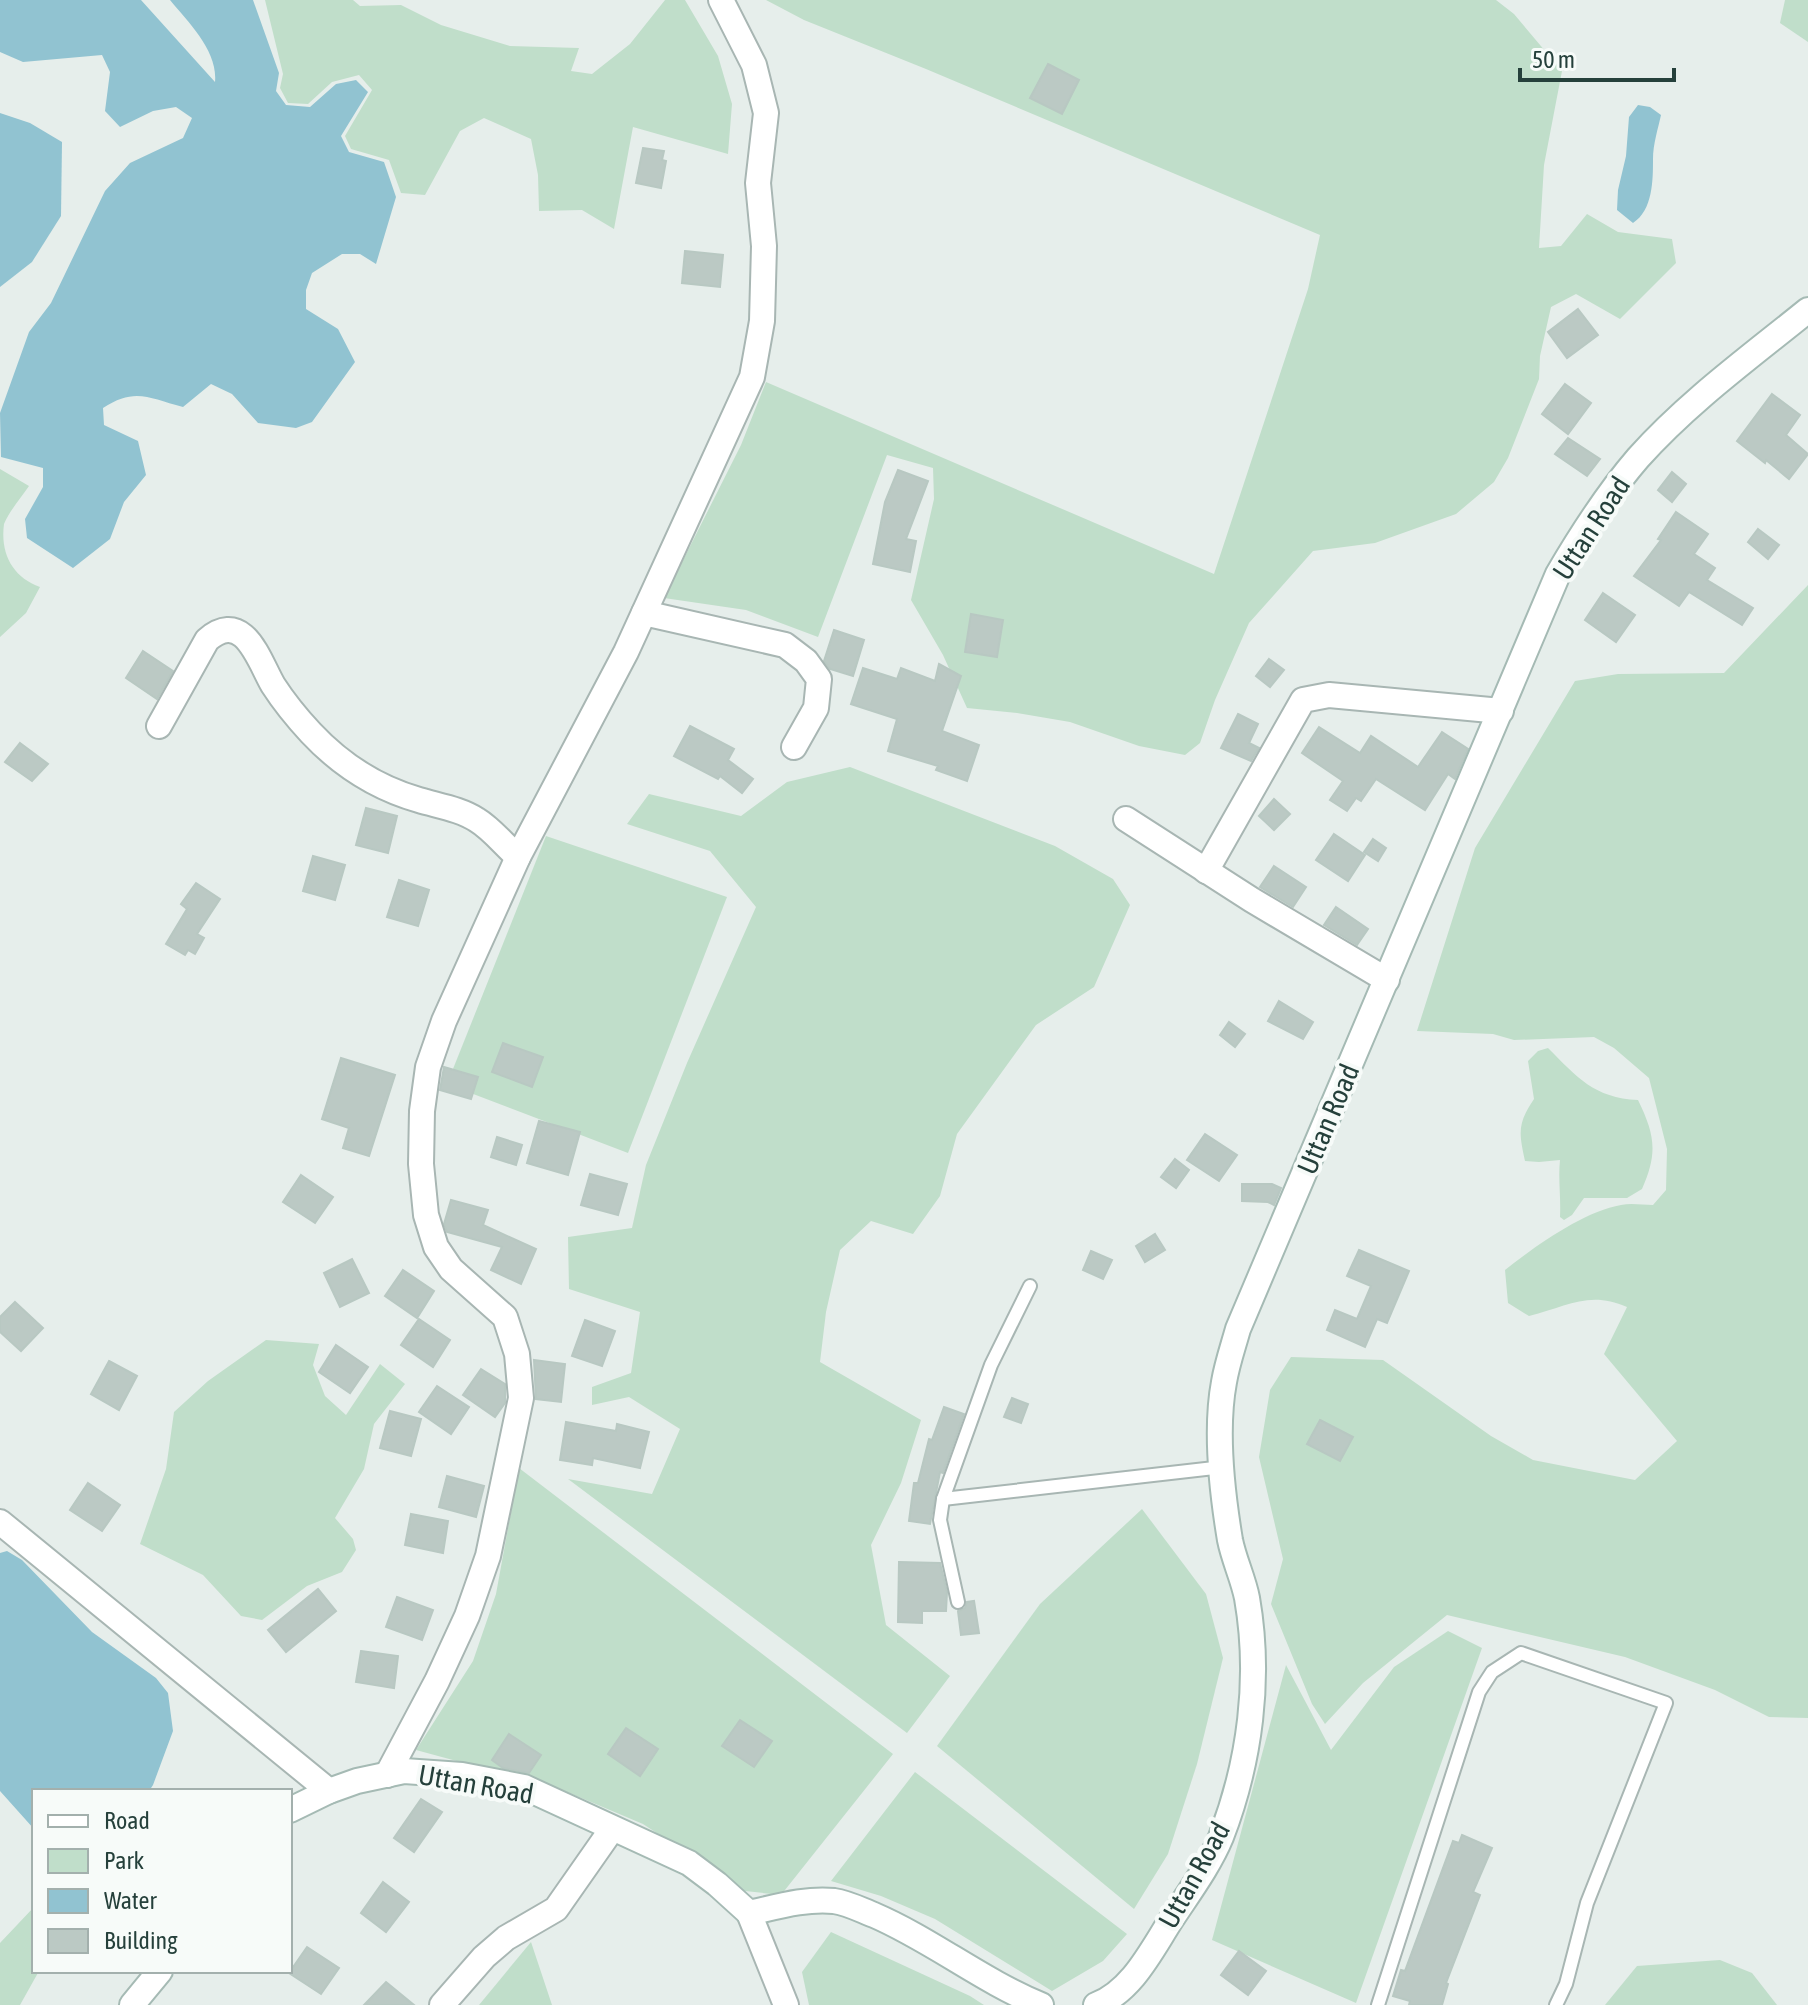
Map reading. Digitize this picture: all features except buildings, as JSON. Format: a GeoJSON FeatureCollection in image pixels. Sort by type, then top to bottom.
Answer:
{"type":"FeatureCollection","features":[{"type":"Feature","properties":{"kind":"street"},"geometry":{"type":"LineString","coordinates":[[387,1775],[437,1681],[467,1616],[488,1556],[521,1398],[517,1354],[505,1317],[451,1269],[436,1247],[426,1215],[421,1164],[422,1111],[428,1067],[444,1021],[518,857],[644,613],[752,377],[762,321],[764,246],[758,183],[766,113],[754,65],[721,0]]}},
{"type":"Feature","properties":{"kind":"street","name":"Uttan Road"},"geometry":{"type":"LineString","coordinates":[[1105,2003],[1135,1976],[1191,1890],[1220,1839],[1241,1774],[1251,1715],[1252,1653],[1246,1597],[1231,1543],[1223,1467],[1223,1384],[1238,1329],[1558,574],[1590,520],[1638,458],[1694,402],[1808,310]]}},
{"type":"Feature","properties":{"kind":"street"},"geometry":{"type":"LineString","coordinates":[[644,613],[785,645],[806,661],[819,679],[816,708],[794,747]]}},
{"type":"Feature","properties":{"kind":"street"},"geometry":{"type":"LineString","coordinates":[[159,726],[207,640],[221,631],[233,631],[246,637],[254,647],[273,685],[295,717],[349,768],[383,787],[459,811],[479,821],[518,857]]}},
{"type":"Feature","properties":{"kind":"street"},"geometry":{"type":"LineString","coordinates":[[1206,871],[1303,700],[1329,695],[1501,711]]}},
{"type":"Feature","properties":{"kind":"street"},"geometry":{"type":"LineString","coordinates":[[1126,819],[1387,980]]}},
{"type":"Feature","properties":{"kind":"street"},"geometry":{"type":"LineString","coordinates":[[0,1522],[329,1791]]}},
{"type":"Feature","properties":{"kind":"street","name":"Uttan Road"},"geometry":{"type":"LineString","coordinates":[[292,1809],[329,1791],[404,1771],[462,1775],[524,1787],[689,1863],[749,1913]]}},
{"type":"Feature","properties":{"kind":"street"},"geometry":{"type":"LineString","coordinates":[[444,2003],[484,1957],[506,1938],[556,1909],[612,1829]]}},
{"type":"Feature","properties":{"kind":"street"},"geometry":{"type":"LineString","coordinates":[[786,2005],[749,1913],[801,1902],[834,1901],[898,1925],[1010,1993],[1041,2005]]}},
{"type":"Feature","properties":{"kind":"street"},"geometry":{"type":"LineString","coordinates":[[132,2005],[158,1973]]}},
{"type":"Feature","properties":{"kind":"lane"},"geometry":{"type":"LineString","coordinates":[[958,1602],[940,1520],[943,1499],[991,1365],[1030,1286]]}},
{"type":"Feature","properties":{"kind":"lane"},"geometry":{"type":"LineString","coordinates":[[943,1499],[1223,1467]]}},
{"type":"Feature","properties":{"kind":"lane"},"geometry":{"type":"LineString","coordinates":[[1378,2005],[1479,1692],[1492,1672],[1521,1653],[1666,1703],[1587,1903],[1566,1984],[1556,2005]]}},
{"type":"Feature","properties":{"kind":"green space"},"geometry":{"type":"Polygon","coordinates":[[[265,0],[353,0],[360,6],[401,5],[441,25],[510,46],[579,48],[571,71],[592,74],[630,44],[665,0],[685,0],[718,56],[732,104],[728,154],[633,127],[614,229],[582,210],[539,211],[538,175],[531,139],[484,118],[460,131],[425,195],[401,193],[389,160],[351,149],[345,136],[372,90],[359,75],[332,82],[308,104],[288,103],[280,88],[283,74],[265,0]]]}},
{"type":"Feature","properties":{"kind":"green space"},"geometry":{"type":"Polygon","coordinates":[[[766,0],[1496,0],[1514,14],[1562,71],[1544,165],[1539,248],[1561,246],[1587,214],[1618,232],[1672,239],[1676,263],[1620,319],[1576,294],[1551,307],[1540,356],[1539,379],[1508,458],[1494,482],[1456,514],[1375,543],[1313,551],[1249,623],[1200,743],[1185,755],[1139,746],[1070,722],[967,708],[943,655],[911,600],[934,499],[933,468],[887,455],[818,637],[746,610],[664,598],[741,445],[766,382],[1214,574],[1308,289],[1320,235],[804,20],[766,0]]]}},
{"type":"Feature","properties":{"kind":"green space"},"geometry":{"type":"Polygon","coordinates":[[[1785,0],[1808,0],[1808,42],[1780,23],[1785,0]]]}},
{"type":"Feature","properties":{"kind":"green space"},"geometry":{"type":"Polygon","coordinates":[[[0,469],[29,486],[4,524],[4,545],[16,571],[40,587],[26,613],[0,637],[0,469]]]}},
{"type":"Feature","properties":{"kind":"green space"},"geometry":{"type":"Polygon","coordinates":[[[1808,585],[1808,1718],[1769,1717],[1715,1690],[1625,1657],[1447,1615],[1363,1683],[1325,1724],[1312,1704],[1271,1604],[1283,1559],[1259,1457],[1270,1390],[1291,1357],[1383,1360],[1491,1436],[1533,1460],[1635,1480],[1677,1441],[1604,1354],[1627,1307],[1589,1300],[1529,1316],[1508,1303],[1505,1270],[1545,1241],[1591,1214],[1621,1205],[1653,1205],[1666,1190],[1667,1149],[1649,1078],[1614,1048],[1594,1037],[1514,1040],[1493,1034],[1417,1031],[1475,848],[1575,681],[1618,674],[1724,673],[1808,585]]]}},
{"type":"Feature","properties":{"kind":"green space"},"geometry":{"type":"Polygon","coordinates":[[[850,767],[1055,846],[1113,879],[1130,905],[1094,987],[1036,1025],[957,1134],[940,1196],[913,1234],[871,1221],[840,1250],[826,1312],[820,1362],[921,1420],[901,1483],[871,1545],[886,1625],[950,1676],[907,1733],[568,1479],[652,1494],[680,1429],[629,1397],[592,1405],[592,1387],[631,1373],[640,1312],[569,1289],[568,1237],[632,1228],[646,1165],[756,907],[710,851],[627,824],[649,794],[741,816],[787,782],[850,767]]]}},
{"type":"Feature","properties":{"kind":"green space"},"geometry":{"type":"Polygon","coordinates":[[[546,836],[727,897],[628,1153],[447,1084],[546,836]]]}},
{"type":"Feature","properties":{"kind":"green space"},"geometry":{"type":"Polygon","coordinates":[[[1548,1048],[1587,1084],[1609,1095],[1638,1100],[1652,1144],[1651,1165],[1642,1189],[1627,1198],[1584,1198],[1572,1215],[1564,1220],[1560,1217],[1560,1160],[1525,1161],[1521,1136],[1522,1122],[1534,1099],[1528,1061],[1538,1051],[1548,1048]]]}},
{"type":"Feature","properties":{"kind":"green space"},"geometry":{"type":"Polygon","coordinates":[[[266,1340],[319,1344],[313,1365],[325,1396],[346,1415],[380,1364],[405,1384],[374,1424],[364,1469],[335,1518],[353,1539],[356,1550],[342,1572],[307,1586],[262,1620],[241,1616],[203,1575],[140,1544],[166,1469],[174,1412],[208,1381],[266,1340]]]}},
{"type":"Feature","properties":{"kind":"green space"},"geometry":{"type":"Polygon","coordinates":[[[519,1468],[893,1754],[781,1895],[745,1891],[643,1824],[560,1789],[416,1750],[473,1661],[496,1594],[519,1468]]]}},
{"type":"Feature","properties":{"kind":"green space"},"geometry":{"type":"Polygon","coordinates":[[[1142,1509],[1206,1594],[1223,1658],[1197,1764],[1168,1854],[1134,1909],[937,1746],[1040,1604],[1142,1509]]]}},
{"type":"Feature","properties":{"kind":"green space"},"geometry":{"type":"Polygon","coordinates":[[[1448,1631],[1482,1648],[1356,2003],[1212,1940],[1286,1665],[1331,1750],[1394,1667],[1448,1631]]]}},
{"type":"Feature","properties":{"kind":"green space"},"geometry":{"type":"Polygon","coordinates":[[[915,1772],[1127,1934],[1103,1961],[1052,1991],[935,1919],[881,1896],[831,1881],[915,1772]]]}},
{"type":"Feature","properties":{"kind":"green space"},"geometry":{"type":"Polygon","coordinates":[[[32,1909],[32,1973],[38,1973],[20,2005],[0,2005],[0,1943],[32,1909]]]}},
{"type":"Feature","properties":{"kind":"green space"},"geometry":{"type":"Polygon","coordinates":[[[831,1932],[984,2005],[809,2005],[802,1972],[831,1932]]]}},
{"type":"Feature","properties":{"kind":"green space"},"geometry":{"type":"Polygon","coordinates":[[[531,1942],[552,2005],[479,2005],[531,1942]]]}},
{"type":"Feature","properties":{"kind":"green space"},"geometry":{"type":"Polygon","coordinates":[[[1720,1960],[1752,1973],[1777,2005],[1605,2005],[1637,1966],[1720,1960]]]}},
{"type":"Feature","properties":{"kind":"water"},"geometry":{"type":"Polygon","coordinates":[[[0,0],[141,0],[215,82],[215,71],[207,48],[170,0],[253,0],[279,73],[276,91],[286,105],[310,107],[336,84],[356,80],[368,92],[341,136],[349,152],[384,162],[396,197],[376,264],[360,254],[342,254],[312,273],[306,290],[306,309],[338,329],[355,362],[312,422],[296,428],[258,423],[232,394],[211,384],[183,407],[133,396],[103,408],[104,425],[138,441],[146,475],[124,502],[110,539],[73,568],[27,538],[25,519],[43,487],[43,468],[1,457],[0,413],[29,332],[51,303],[105,191],[130,163],[183,138],[192,118],[176,107],[153,111],[120,127],[105,111],[110,72],[102,55],[23,62],[0,52],[0,0]]]}},
{"type":"Feature","properties":{"kind":"water"},"geometry":{"type":"Polygon","coordinates":[[[1638,105],[1650,107],[1661,115],[1648,203],[1633,223],[1617,210],[1629,117],[1638,105]]]}},
{"type":"Feature","properties":{"kind":"water"},"geometry":{"type":"Polygon","coordinates":[[[0,113],[30,123],[62,142],[61,216],[32,262],[0,287],[0,113]]]}},
{"type":"Feature","properties":{"kind":"water"},"geometry":{"type":"Polygon","coordinates":[[[7,1551],[22,1560],[92,1632],[156,1678],[168,1693],[173,1731],[150,1789],[32,1789],[32,1827],[0,1791],[0,1553],[7,1551]]]}}]}
